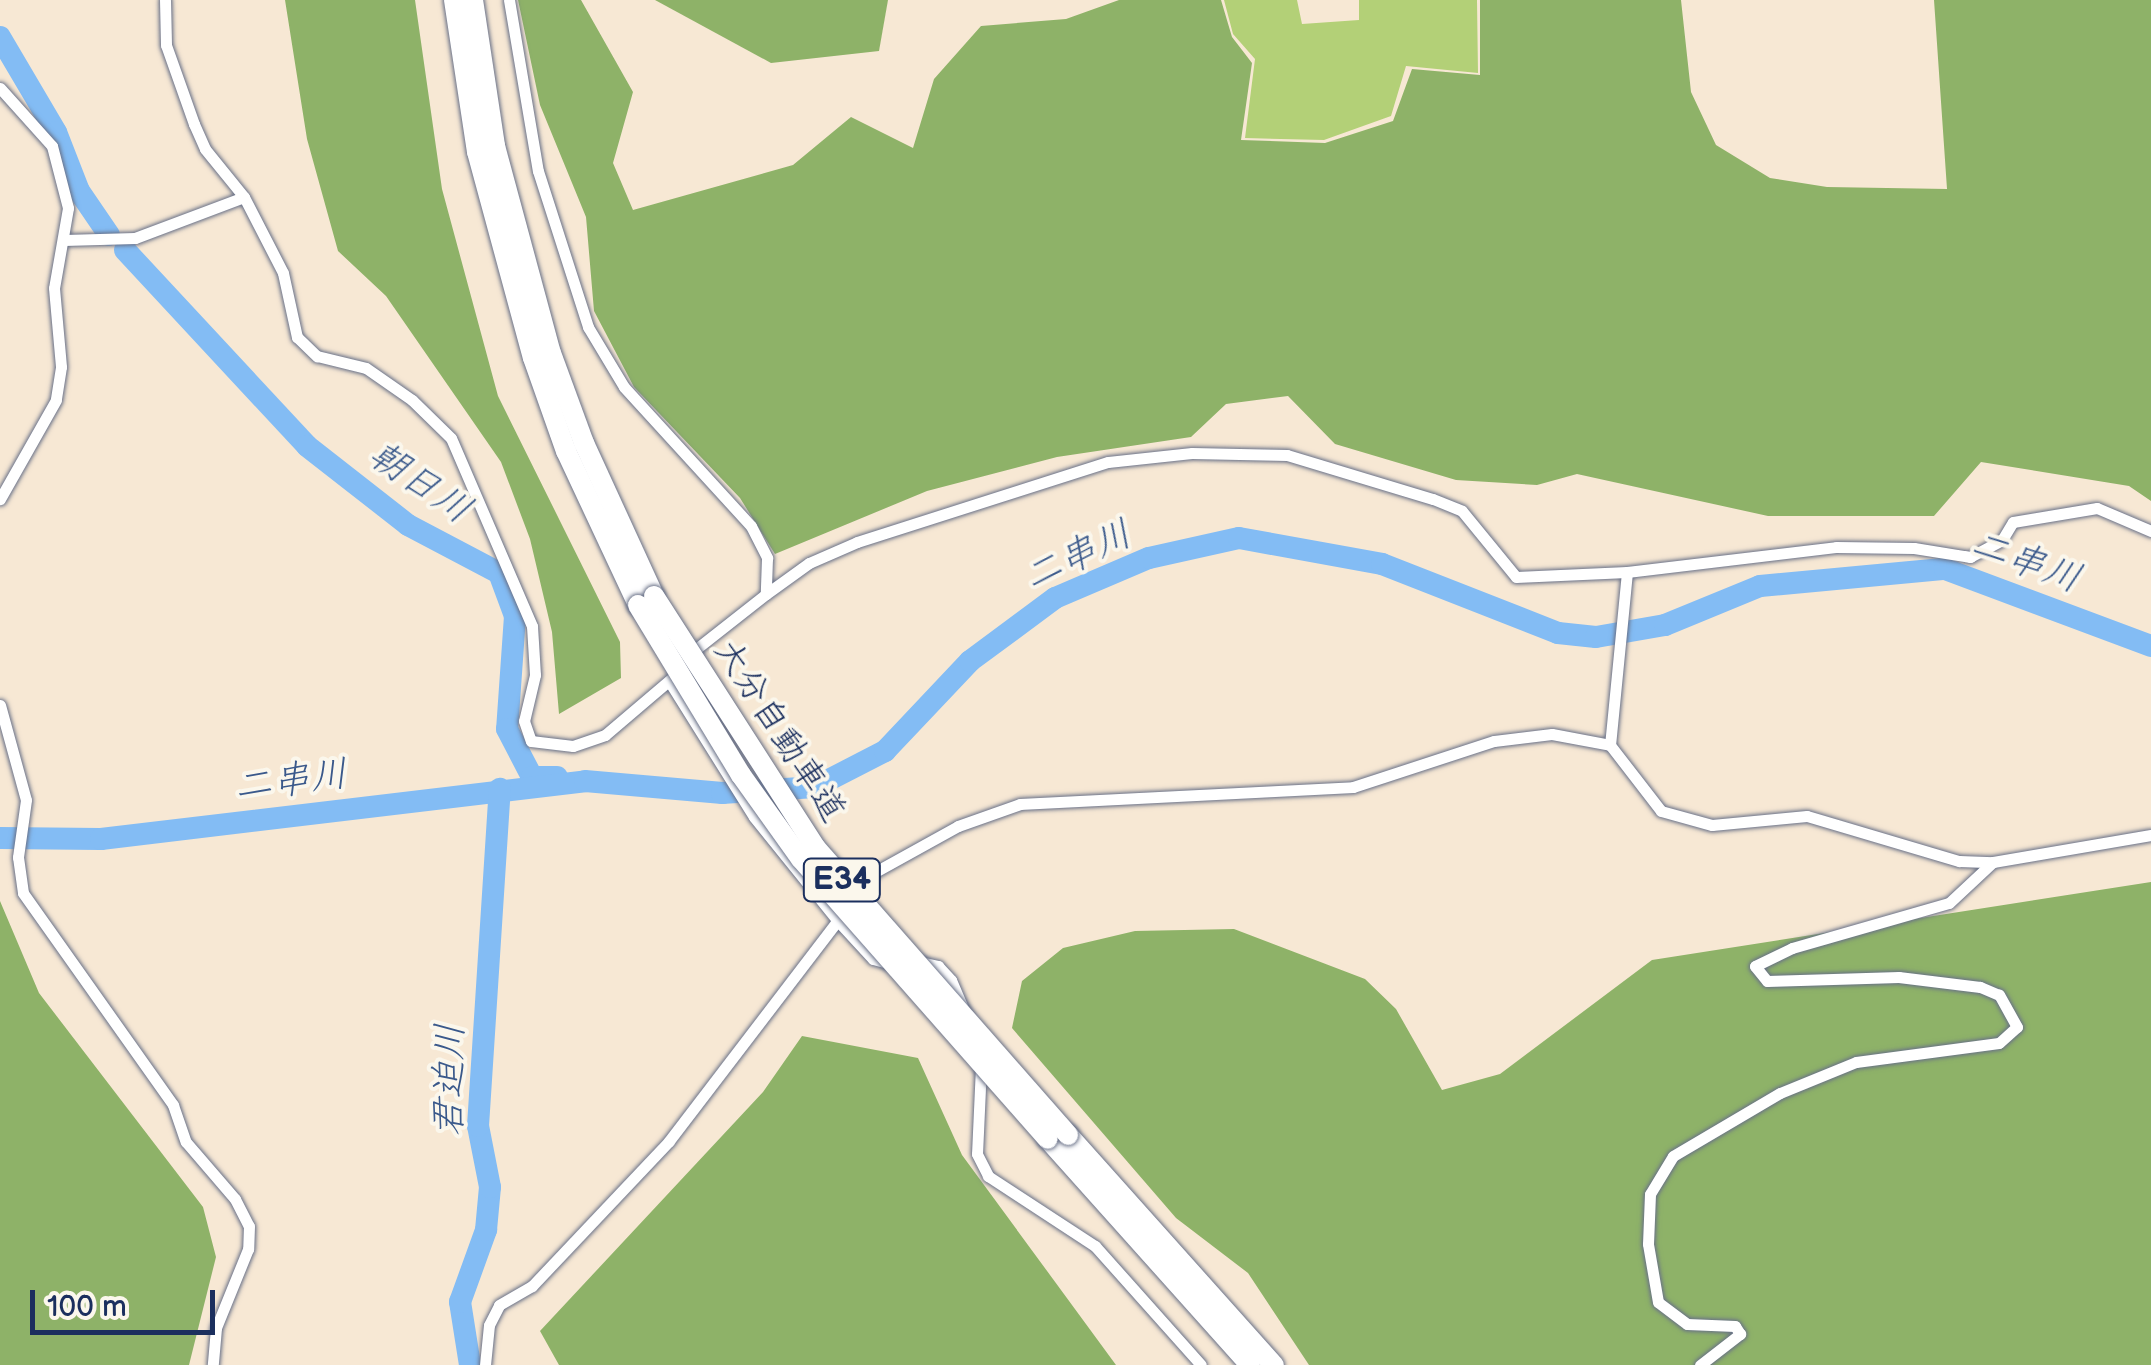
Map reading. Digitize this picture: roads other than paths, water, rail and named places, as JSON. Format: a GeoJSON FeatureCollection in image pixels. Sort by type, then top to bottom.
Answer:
{"type":"FeatureCollection","features":[{"type":"Feature","properties":{"kind":"highway","name":"大分自動車道"},"geometry":{"type":"LineString","coordinates":[[454,0],[477,152],[533,358],[566,450],[741,775],[802,859],[1274,1365]]}},
{"type":"Feature","properties":{"kind":"highway","name":"大分自動車道"},"geometry":{"type":"LineString","coordinates":[[472,0],[495,146],[550,352],[646,601]]}},
{"type":"Feature","properties":{"kind":"highway","name":"大分自動車道"},"geometry":{"type":"LineString","coordinates":[[1058,1137],[1250,1365]]}},
{"type":"Feature","properties":{"kind":"street"},"geometry":{"type":"LineString","coordinates":[[165,0],[166,45],[194,124],[204,149],[244,197],[283,273],[297,337],[317,356],[366,368],[412,400],[451,438],[532,626],[535,675],[524,720],[531,741],[572,746],[604,735],[669,681],[696,649],[808,563],[857,542],[1108,462],[1192,453],[1287,455],[1462,511],[1516,576],[1628,572],[1836,546],[1914,548],[1970,558],[2002,540],[2013,522],[2097,508],[2151,531]]}},
{"type":"Feature","properties":{"kind":"street"},"geometry":{"type":"LineString","coordinates":[[509,0],[538,170],[588,326],[624,387],[752,526],[766,558],[766,594]]}},
{"type":"Feature","properties":{"kind":"street"},"geometry":{"type":"LineString","coordinates":[[0,88],[52,146],[68,208],[54,288],[61,366],[56,400],[0,499]]}},
{"type":"Feature","properties":{"kind":"street"},"geometry":{"type":"LineString","coordinates":[[64,240],[135,238],[244,197]]}},
{"type":"Feature","properties":{"kind":"street"},"geometry":{"type":"LineString","coordinates":[[1610,745],[1628,572]]}},
{"type":"Feature","properties":{"kind":"street"},"geometry":{"type":"LineString","coordinates":[[669,681],[722,772],[837,920],[874,959],[927,960],[951,980],[965,1002],[968,1036],[982,1068],[981,1166],[1055,1225],[1096,1246],[1201,1365]]}},
{"type":"Feature","properties":{"kind":"street"},"geometry":{"type":"LineString","coordinates":[[0,705],[17,760],[25,818],[18,857],[34,913],[173,1105],[186,1142],[235,1198],[248,1226],[248,1249],[216,1328],[213,1365]]}},
{"type":"Feature","properties":{"kind":"street"},"geometry":{"type":"LineString","coordinates":[[485,1365],[489,1325],[499,1305],[532,1286],[668,1141],[818,954],[837,920],[875,872],[958,826],[1020,804],[1353,787],[1494,742],[1552,734],[1610,745],[1661,811],[1712,824],[1807,816],[1959,861],[1993,862],[2151,835]]}},
{"type":"Feature","properties":{"kind":"street"},"geometry":{"type":"LineString","coordinates":[[1700,1365],[1740,1334],[1735,1326],[1677,1318],[1658,1302],[1652,1285],[1650,1194],[1673,1156],[1780,1093],[1856,1062],[1999,1043],[2017,1027],[2000,995],[1980,987],[1899,977],[1767,981],[1755,966],[1792,948],[1949,903],[1993,862]]}},
{"type":"Feature","properties":{"kind":"waterway","name":"朝日川"},"geometry":{"type":"LineString","coordinates":[[0,37],[56,132],[79,191],[109,235]]}},
{"type":"Feature","properties":{"kind":"waterway","name":"朝日川"},"geometry":{"type":"LineString","coordinates":[[125,250],[307,446],[408,525],[499,573],[515,616],[507,729],[532,777],[557,777]]}},
{"type":"Feature","properties":{"kind":"waterway","name":"二串川"},"geometry":{"type":"LineString","coordinates":[[0,838],[101,839],[585,781],[722,793],[815,787],[885,751],[970,661],[1055,598],[1149,558],[1239,538],[1382,564],[1558,633],[1596,637],[1665,625],[1760,586],[1945,569],[2151,646]]}},
{"type":"Feature","properties":{"kind":"waterway","name":"君迫川"},"geometry":{"type":"LineString","coordinates":[[470,1365],[460,1302],[486,1230],[490,1187],[478,1126],[500,789]]}}]}
